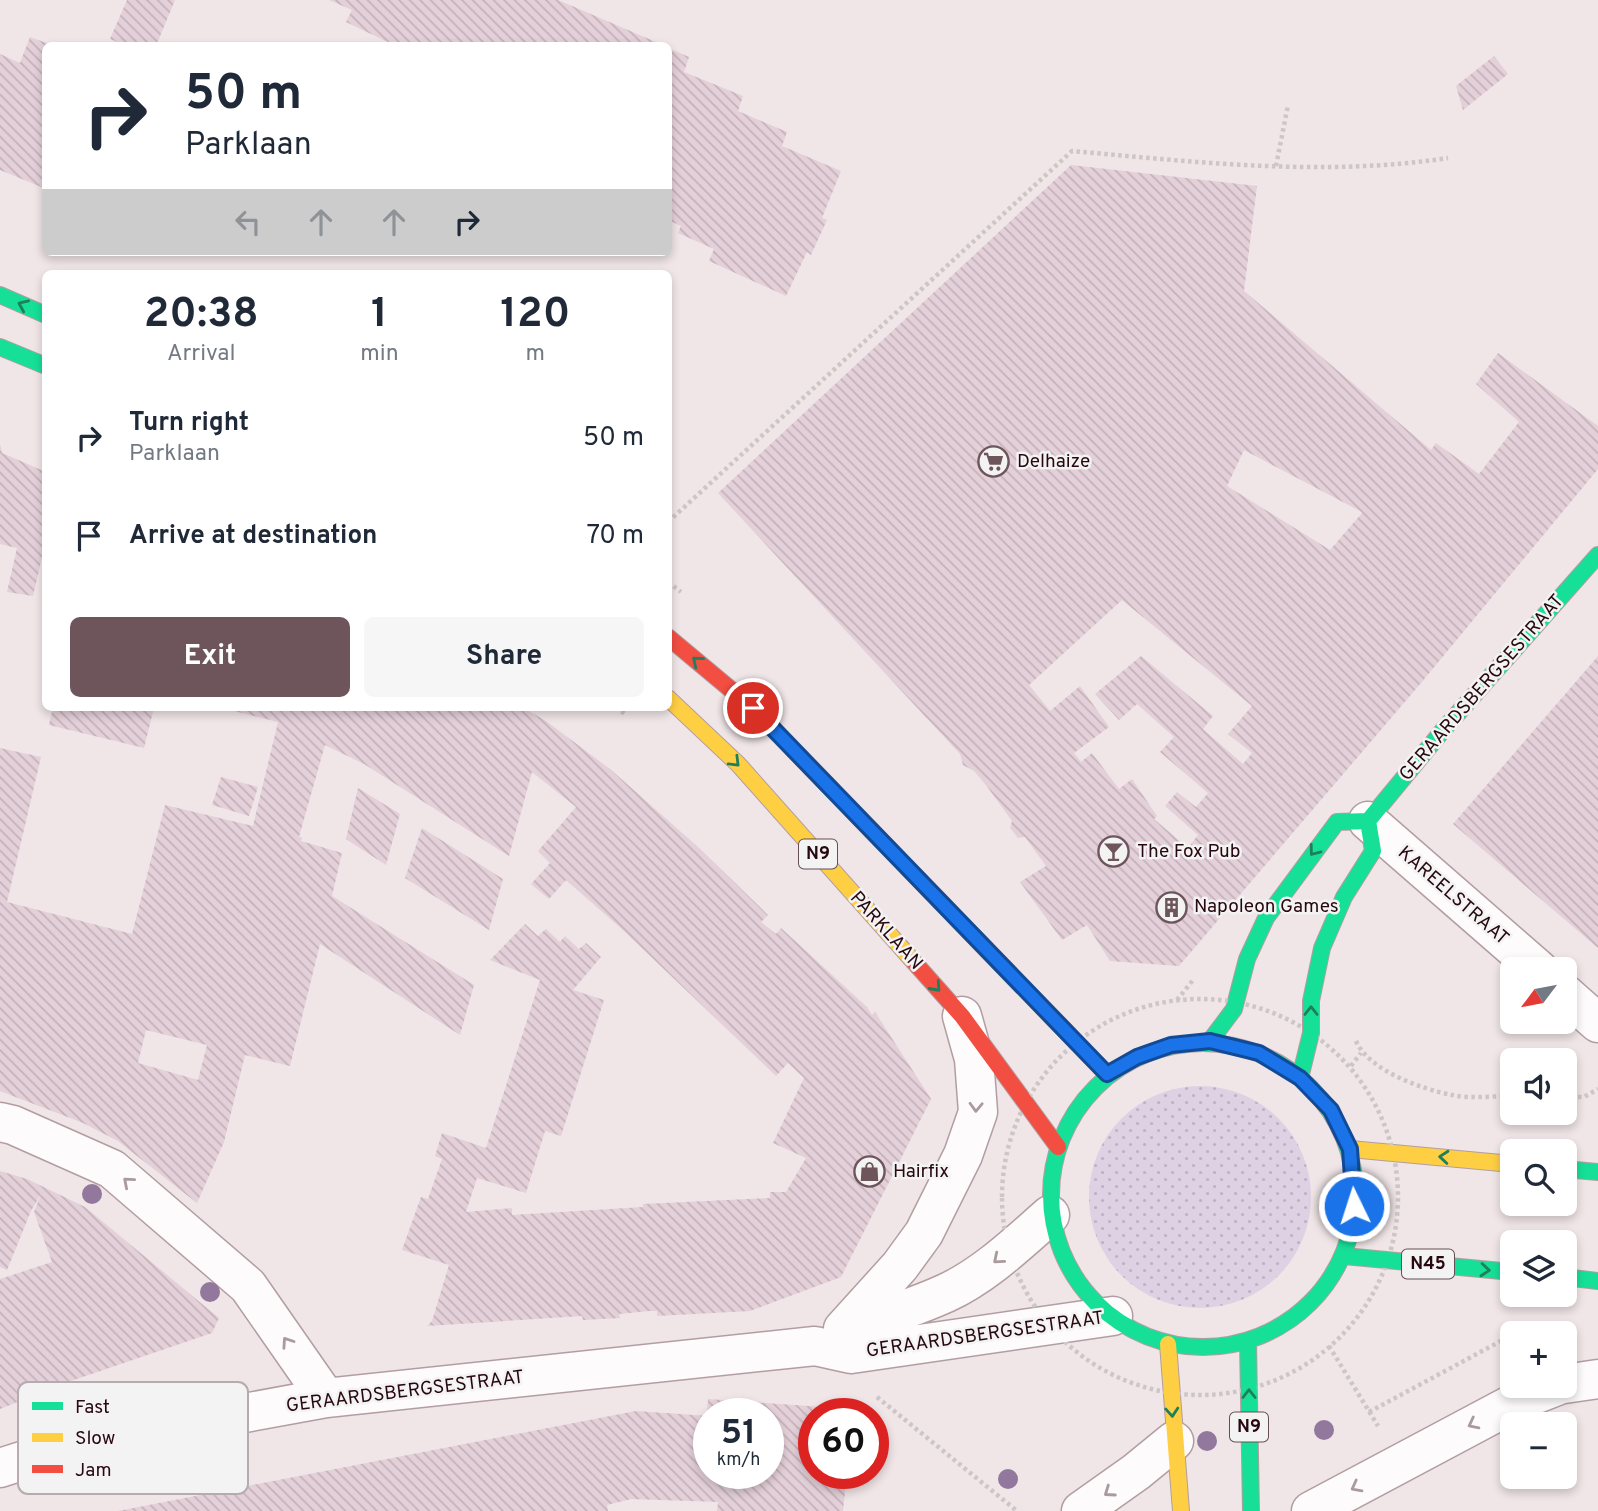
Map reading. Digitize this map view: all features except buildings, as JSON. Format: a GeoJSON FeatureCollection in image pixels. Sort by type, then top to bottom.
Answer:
{"type":"FeatureCollection","features":[{"type":"Feature","properties":{"kind":"main road"},"geometry":{"type":"LineString","coordinates":[[0,295],[42,313]]}},
{"type":"Feature","properties":{"kind":"main road"},"geometry":{"type":"LineString","coordinates":[[0,347],[42,364]]}},
{"type":"Feature","properties":{"kind":"main road","name":"GERAARDSBERGSESTRAAT"},"geometry":{"type":"LineString","coordinates":[[1368,821],[1444,729],[1598,555]]}},
{"type":"Feature","properties":{"kind":"main road"},"geometry":{"type":"LineString","coordinates":[[672,640],[753,708],[1107,1074]]}},
{"type":"Feature","properties":{"kind":"main road","name":"PARKLAAN"},"geometry":{"type":"LineString","coordinates":[[672,702],[738,764],[962,1016],[1058,1147]]}},
{"type":"Feature","properties":{"kind":"main road"},"geometry":{"type":"LineString","coordinates":[[1210,1041],[1234,1009],[1251,949],[1266,918],[1280,898],[1336,822],[1368,821],[1373,851],[1344,897],[1322,948],[1311,1001],[1311,1033],[1300,1078]]}},
{"type":"Feature","properties":{"kind":"main road"},"geometry":{"type":"LineString","coordinates":[[1210,1041],[1259,1053],[1300,1078],[1331,1110],[1350,1149],[1354,1206],[1344,1256],[1331,1285],[1297,1319],[1248,1342],[1214,1349],[1168,1344],[1113,1316],[1077,1280],[1062,1255],[1050,1215],[1052,1177],[1058,1147],[1080,1103],[1107,1074],[1137,1057],[1171,1045],[1210,1041]]}},
{"type":"Feature","properties":{"kind":"main road"},"geometry":{"type":"LineString","coordinates":[[1350,1149],[1500,1163]]}},
{"type":"Feature","properties":{"kind":"main road"},"geometry":{"type":"LineString","coordinates":[[1577,1170],[1598,1172]]}},
{"type":"Feature","properties":{"kind":"main road","name":"N45"},"geometry":{"type":"LineString","coordinates":[[1344,1256],[1500,1271]]}},
{"type":"Feature","properties":{"kind":"main road"},"geometry":{"type":"LineString","coordinates":[[1577,1279],[1598,1281]]}},
{"type":"Feature","properties":{"kind":"main road","name":"N9"},"geometry":{"type":"LineString","coordinates":[[1248,1342],[1251,1511]]}},
{"type":"Feature","properties":{"kind":"main road"},"geometry":{"type":"LineString","coordinates":[[1168,1344],[1181,1511]]}},
{"type":"Feature","properties":{"kind":"street","name":"KAREELSTRAAT"},"geometry":{"type":"LineString","coordinates":[[1368,821],[1524,957]]}},
{"type":"Feature","properties":{"kind":"street"},"geometry":{"type":"LineString","coordinates":[[1577,1004],[1598,1023]]}},
{"type":"Feature","properties":{"kind":"street","name":"GERAARDSBERGSESTRAAT"},"geometry":{"type":"LineString","coordinates":[[829,1338],[900,1266],[924,1233],[963,1155],[978,1112],[974,1059],[962,1016]]}},
{"type":"Feature","properties":{"kind":"street"},"geometry":{"type":"LineString","coordinates":[[0,1122],[112,1169],[248,1286],[326,1398]]}},
{"type":"Feature","properties":{"kind":"street","name":"GERAARDSBERGSESTRAAT"},"geometry":{"type":"LineString","coordinates":[[248,1412],[326,1398],[829,1338],[948,1293],[991,1266],[1050,1215]]}},
{"type":"Feature","properties":{"kind":"street","name":"GERAARDSBERGSESTRAAT"},"geometry":{"type":"LineString","coordinates":[[829,1338],[852,1354],[1113,1316]]}},
{"type":"Feature","properties":{"kind":"street"},"geometry":{"type":"LineString","coordinates":[[1577,1382],[1598,1379]]}},
{"type":"Feature","properties":{"kind":"street"},"geometry":{"type":"LineString","coordinates":[[1311,1511],[1526,1398]]}},
{"type":"Feature","properties":{"kind":"street"},"geometry":{"type":"LineString","coordinates":[[1081,1511],[1174,1441]]}},
{"type":"Feature","properties":{"kind":"street","name":"GERAARDSBERGSESTRAAT"},"geometry":{"type":"LineString","coordinates":[[0,1468],[18,1462]]}},
{"type":"Feature","properties":{"kind":"path"},"geometry":{"type":"LineString","coordinates":[[1276,166],[1288,105]]}},
{"type":"Feature","properties":{"kind":"path"},"geometry":{"type":"LineString","coordinates":[[672,518],[1072,150],[1243,166],[1404,165],[1448,158]]}},
{"type":"Feature","properties":{"kind":"path"},"geometry":{"type":"LineString","coordinates":[[1196,999],[1236,1002],[1277,1014],[1311,1033],[1343,1061],[1368,1093],[1386,1131],[1396,1172],[1397,1214],[1387,1261],[1372,1294],[1349,1328],[1317,1357],[1281,1378],[1249,1389],[1199,1396],[1171,1392],[1117,1377],[1081,1356],[1049,1325],[1026,1293],[1009,1250],[1002,1215],[1003,1174],[1011,1134],[1025,1103],[1052,1064],[1082,1037],[1117,1016],[1156,1003],[1196,999]]}},
{"type":"Feature","properties":{"kind":"path"},"geometry":{"type":"LineString","coordinates":[[1349,1069],[1361,1053],[1394,1076],[1453,1096],[1500,1096]]}},
{"type":"Feature","properties":{"kind":"path"},"geometry":{"type":"LineString","coordinates":[[1577,1097],[1584,1097],[1598,1089]]}},
{"type":"Feature","properties":{"kind":"path"},"geometry":{"type":"LineString","coordinates":[[1369,1412],[1500,1342]]}},
{"type":"Feature","properties":{"kind":"path"},"geometry":{"type":"LineString","coordinates":[[1329,1346],[1401,1463]]}},
{"type":"Feature","properties":{"kind":"path"},"geometry":{"type":"LineString","coordinates":[[869,1391],[1017,1511]]}},
{"type":"Feature","properties":{"kind":"shaded area"},"geometry":{"type":"Polygon","coordinates":[[[1200,1086],[1222,1088],[1242,1094],[1270,1111],[1286,1127],[1303,1155],[1309,1175],[1309,1219],[1303,1239],[1286,1267],[1270,1283],[1242,1300],[1222,1306],[1200,1308],[1178,1306],[1158,1300],[1130,1283],[1114,1267],[1097,1239],[1091,1219],[1089,1197],[1091,1175],[1097,1155],[1114,1127],[1130,1111],[1158,1094],[1178,1088],[1200,1086]]]}},
{"type":"Feature","properties":{"kind":"traffic: fast"},"geometry":{"type":"LineString","coordinates":[[0,295],[42,313]]}},
{"type":"Feature","properties":{"kind":"traffic: fast"},"geometry":{"type":"LineString","coordinates":[[0,347],[42,364]]}},
{"type":"Feature","properties":{"kind":"traffic: fast"},"geometry":{"type":"LineString","coordinates":[[1210,1041],[1234,1009],[1247,959],[1266,918],[1337,822],[1368,821],[1444,729],[1598,555]]}},
{"type":"Feature","properties":{"kind":"traffic: fast"},"geometry":{"type":"LineString","coordinates":[[1300,1078],[1311,1033],[1311,1001],[1322,948],[1344,897],[1373,851],[1368,821]]}},
{"type":"Feature","properties":{"kind":"traffic: fast"},"geometry":{"type":"LineString","coordinates":[[872,831],[1107,1074]]}},
{"type":"Feature","properties":{"kind":"traffic: fast"},"geometry":{"type":"LineString","coordinates":[[1203,1043],[1233,1046],[1261,1054],[1288,1068],[1311,1087],[1330,1110],[1344,1137],[1352,1165],[1355,1195],[1352,1225],[1344,1253],[1330,1280],[1311,1303],[1288,1322],[1261,1336],[1233,1344],[1203,1347],[1173,1344],[1145,1336],[1118,1322],[1095,1303],[1076,1280],[1062,1253],[1054,1225],[1051,1195],[1054,1165],[1062,1137],[1076,1110],[1095,1087],[1118,1068],[1145,1054],[1173,1046],[1203,1043]]}},
{"type":"Feature","properties":{"kind":"traffic: fast"},"geometry":{"type":"LineString","coordinates":[[1577,1170],[1598,1172]]}},
{"type":"Feature","properties":{"kind":"traffic: fast"},"geometry":{"type":"LineString","coordinates":[[1344,1256],[1500,1271]]}},
{"type":"Feature","properties":{"kind":"traffic: fast"},"geometry":{"type":"LineString","coordinates":[[1577,1279],[1598,1281]]}},
{"type":"Feature","properties":{"kind":"traffic: fast"},"geometry":{"type":"LineString","coordinates":[[1248,1342],[1251,1511]]}},
{"type":"Feature","properties":{"kind":"traffic: slow"},"geometry":{"type":"LineString","coordinates":[[672,702],[738,764],[914,962]]}},
{"type":"Feature","properties":{"kind":"traffic: slow"},"geometry":{"type":"LineString","coordinates":[[1350,1149],[1500,1163]]}},
{"type":"Feature","properties":{"kind":"traffic: slow"},"geometry":{"type":"LineString","coordinates":[[1168,1344],[1181,1511]]}},
{"type":"Feature","properties":{"kind":"traffic: jam"},"geometry":{"type":"LineString","coordinates":[[672,640],[753,708],[872,831]]}},
{"type":"Feature","properties":{"kind":"traffic: jam"},"geometry":{"type":"LineString","coordinates":[[914,962],[962,1016],[1058,1147]]}},
{"type":"Feature","properties":{"kind":"place","name":"Delhaize"},"geometry":{"type":"Point","coordinates":[994,462]}},
{"type":"Feature","properties":{"kind":"place","name":"The Fox Pub"},"geometry":{"type":"Point","coordinates":[1114,852]}},
{"type":"Feature","properties":{"kind":"place","name":"Napoleon Games"},"geometry":{"type":"Point","coordinates":[1171,907]}},
{"type":"Feature","properties":{"kind":"place","name":"Hairfix"},"geometry":{"type":"Point","coordinates":[870,1172]}},
{"type":"Feature","properties":{"kind":"route"},"geometry":{"type":"LineString","coordinates":[[753,708],[1107,1074],[1137,1057],[1171,1045],[1210,1041],[1259,1053],[1300,1078],[1331,1110],[1350,1149],[1354,1206]]}}]}
